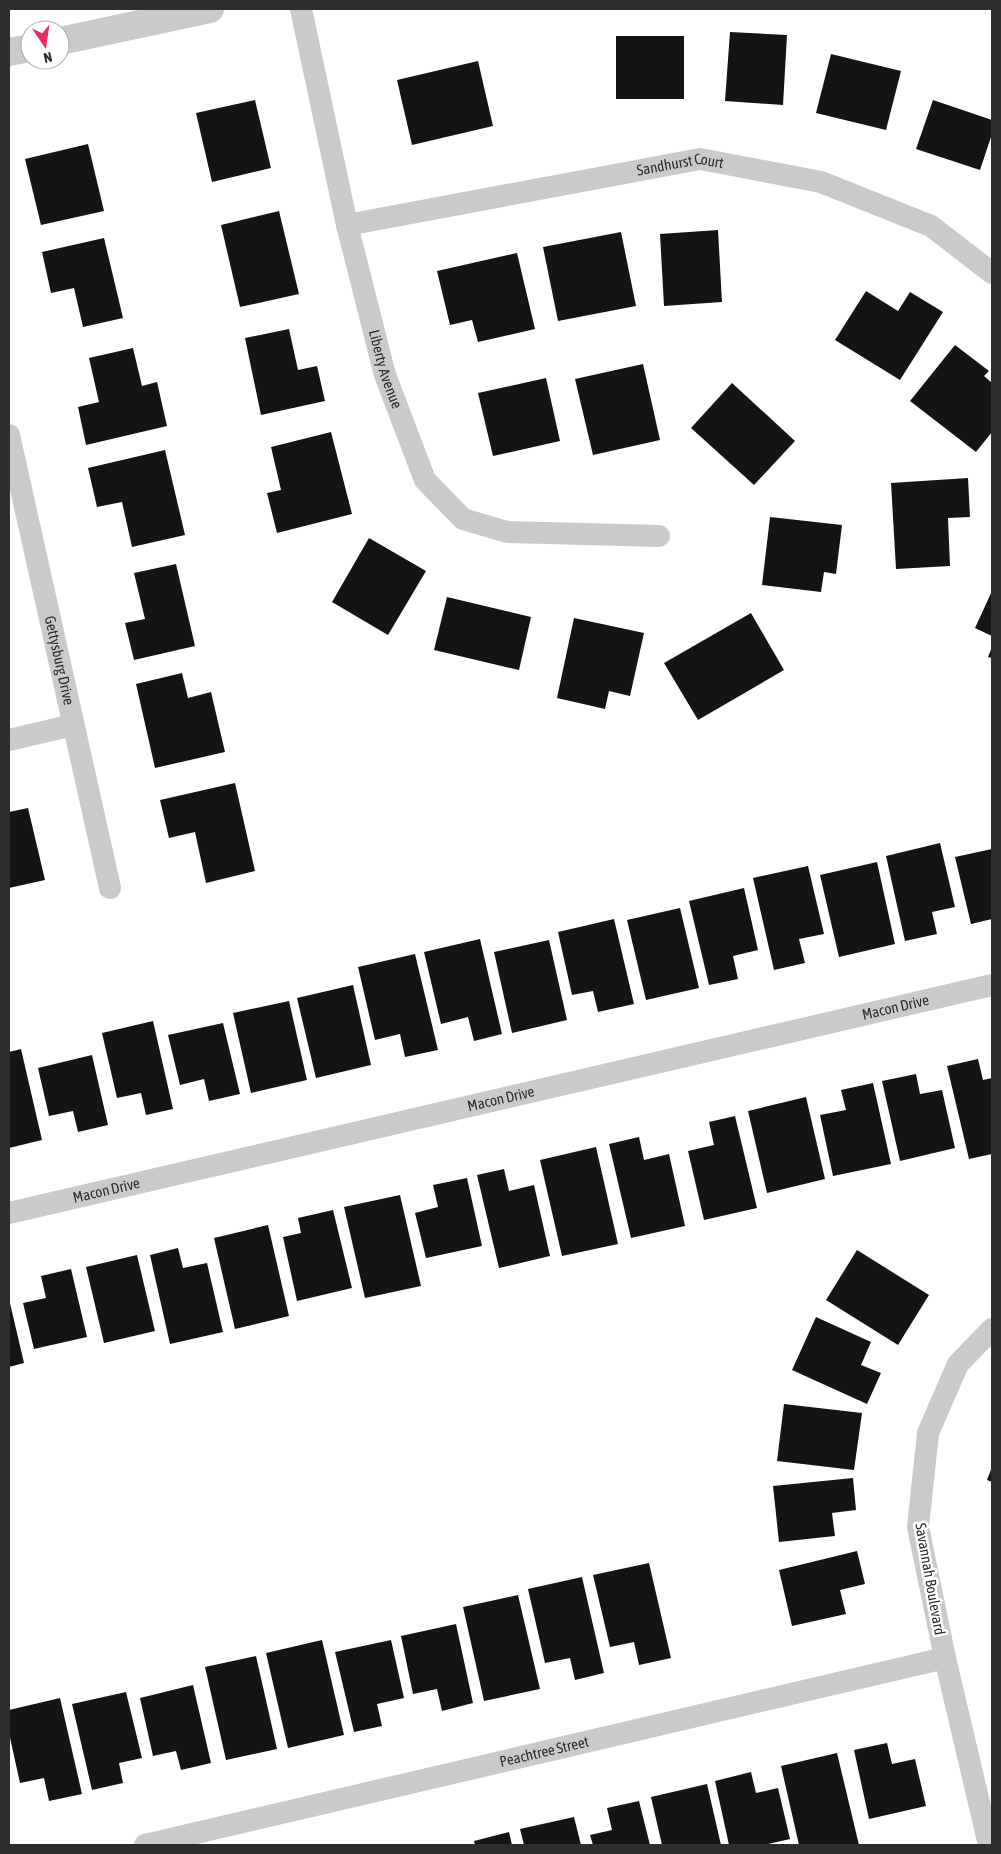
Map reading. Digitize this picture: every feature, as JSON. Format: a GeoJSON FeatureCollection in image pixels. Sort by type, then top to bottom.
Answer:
{"type":"FeatureCollection","features":[{"type":"Feature","properties":{"kind":"street"},"geometry":{"type":"LineString","coordinates":[[70,39],[210,9]]}},
{"type":"Feature","properties":{"kind":"street","name":"Liberty Avenue"},"geometry":{"type":"LineString","coordinates":[[301,9],[347,225],[385,375],[425,480],[463,519],[507,532],[659,536]]}},
{"type":"Feature","properties":{"kind":"street","name":"Sandhurst Court"},"geometry":{"type":"LineString","coordinates":[[347,225],[700,159],[821,182],[931,226],[992,274]]}},
{"type":"Feature","properties":{"kind":"street","name":"Gettysburg Drive"},"geometry":{"type":"LineString","coordinates":[[9,435],[110,888]]}},
{"type":"Feature","properties":{"kind":"street"},"geometry":{"type":"LineString","coordinates":[[9,740],[73,725]]}},
{"type":"Feature","properties":{"kind":"street","name":"Macon Drive"},"geometry":{"type":"LineString","coordinates":[[9,1213],[992,985]]}},
{"type":"Feature","properties":{"kind":"street","name":"Savannah Boulevard"},"geometry":{"type":"LineString","coordinates":[[989,1845],[945,1658],[918,1527],[928,1433],[958,1364],[992,1329]]}},
{"type":"Feature","properties":{"kind":"street","name":"Peachtree Street"},"geometry":{"type":"LineString","coordinates":[[145,1845],[945,1658]]}},
{"type":"Feature","properties":{"kind":"building"},"geometry":{"type":"Polygon","coordinates":[[[730,32],[787,35],[783,105],[725,101],[730,32]]]}},
{"type":"Feature","properties":{"kind":"building"},"geometry":{"type":"Polygon","coordinates":[[[616,36],[684,36],[684,99],[616,99],[616,36]]]}},
{"type":"Feature","properties":{"kind":"building"},"geometry":{"type":"Polygon","coordinates":[[[831,54],[901,71],[886,130],[816,113],[831,54]]]}},
{"type":"Feature","properties":{"kind":"building"},"geometry":{"type":"Polygon","coordinates":[[[478,61],[493,126],[412,145],[397,80],[478,61]]]}},
{"type":"Feature","properties":{"kind":"building"},"geometry":{"type":"Polygon","coordinates":[[[255,100],[271,168],[212,182],[196,113],[255,100]]]}},
{"type":"Feature","properties":{"kind":"building"},"geometry":{"type":"Polygon","coordinates":[[[933,100],[992,120],[992,134],[980,170],[916,149],[933,100]]]}},
{"type":"Feature","properties":{"kind":"building"},"geometry":{"type":"Polygon","coordinates":[[[88,144],[104,211],[41,225],[25,159],[88,144]]]}},
{"type":"Feature","properties":{"kind":"building"},"geometry":{"type":"Polygon","coordinates":[[[279,211],[299,294],[240,307],[221,225],[279,211]]]}},
{"type":"Feature","properties":{"kind":"building"},"geometry":{"type":"Polygon","coordinates":[[[718,230],[722,302],[664,306],[660,234],[718,230]]]}},
{"type":"Feature","properties":{"kind":"building"},"geometry":{"type":"Polygon","coordinates":[[[621,232],[636,306],[558,321],[543,247],[621,232]]]}},
{"type":"Feature","properties":{"kind":"building"},"geometry":{"type":"Polygon","coordinates":[[[104,238],[123,318],[83,327],[74,288],[51,293],[42,252],[104,238]]]}},
{"type":"Feature","properties":{"kind":"building"},"geometry":{"type":"Polygon","coordinates":[[[517,253],[535,329],[478,342],[472,320],[450,325],[437,271],[517,253]]]}},
{"type":"Feature","properties":{"kind":"building"},"geometry":{"type":"Polygon","coordinates":[[[866,291],[898,311],[910,292],[943,312],[900,380],[835,340],[866,291]]]}},
{"type":"Feature","properties":{"kind":"building"},"geometry":{"type":"Polygon","coordinates":[[[289,329],[298,370],[317,366],[325,401],[261,415],[245,338],[289,329]]]}},
{"type":"Feature","properties":{"kind":"building"},"geometry":{"type":"Polygon","coordinates":[[[955,345],[989,371],[984,376],[992,383],[992,432],[976,452],[910,401],[955,345]]]}},
{"type":"Feature","properties":{"kind":"building"},"geometry":{"type":"Polygon","coordinates":[[[133,348],[142,386],[157,382],[167,426],[86,445],[78,407],[99,402],[89,358],[133,348]]]}},
{"type":"Feature","properties":{"kind":"building"},"geometry":{"type":"Polygon","coordinates":[[[643,364],[660,440],[593,455],[575,379],[643,364]]]}},
{"type":"Feature","properties":{"kind":"building"},"geometry":{"type":"Polygon","coordinates":[[[546,378],[560,441],[493,456],[478,393],[546,378]]]}},
{"type":"Feature","properties":{"kind":"building"},"geometry":{"type":"Polygon","coordinates":[[[732,383],[795,441],[754,485],[691,428],[732,383]]]}},
{"type":"Feature","properties":{"kind":"building"},"geometry":{"type":"Polygon","coordinates":[[[331,432],[352,514],[277,533],[267,493],[281,490],[271,447],[331,432]]]}},
{"type":"Feature","properties":{"kind":"building"},"geometry":{"type":"Polygon","coordinates":[[[165,450],[185,535],[132,547],[122,502],[97,507],[88,468],[165,450]]]}},
{"type":"Feature","properties":{"kind":"building"},"geometry":{"type":"Polygon","coordinates":[[[968,478],[970,517],[948,518],[950,566],[896,569],[891,483],[968,478]]]}},
{"type":"Feature","properties":{"kind":"building"},"geometry":{"type":"Polygon","coordinates":[[[770,517],[842,525],[836,574],[824,572],[821,592],[762,585],[770,517]]]}},
{"type":"Feature","properties":{"kind":"building"},"geometry":{"type":"Polygon","coordinates":[[[369,538],[426,571],[388,635],[332,602],[369,538]]]}},
{"type":"Feature","properties":{"kind":"building"},"geometry":{"type":"Polygon","coordinates":[[[176,564],[195,646],[134,660],[125,623],[145,619],[134,573],[176,564]]]}},
{"type":"Feature","properties":{"kind":"building"},"geometry":{"type":"Polygon","coordinates":[[[992,591],[992,636],[975,628],[992,591]]]}},
{"type":"Feature","properties":{"kind":"building"},"geometry":{"type":"Polygon","coordinates":[[[447,597],[531,617],[519,670],[434,650],[447,597]]]}},
{"type":"Feature","properties":{"kind":"building"},"geometry":{"type":"Polygon","coordinates":[[[751,613],[784,670],[698,720],[664,663],[751,613]]]}},
{"type":"Feature","properties":{"kind":"building"},"geometry":{"type":"Polygon","coordinates":[[[574,618],[644,633],[630,696],[609,691],[605,709],[557,698],[574,618]]]}},
{"type":"Feature","properties":{"kind":"building"},"geometry":{"type":"Polygon","coordinates":[[[992,647],[992,658],[988,657],[992,647]]]}},
{"type":"Feature","properties":{"kind":"building"},"geometry":{"type":"Polygon","coordinates":[[[182,673],[188,698],[211,692],[225,752],[155,768],[136,684],[182,673]]]}},
{"type":"Feature","properties":{"kind":"building"},"geometry":{"type":"Polygon","coordinates":[[[235,783],[255,871],[206,883],[195,832],[169,838],[160,800],[235,783]]]}},
{"type":"Feature","properties":{"kind":"building"},"geometry":{"type":"Polygon","coordinates":[[[28,808],[45,880],[9,888],[9,812],[28,808]]]}},
{"type":"Feature","properties":{"kind":"building"},"geometry":{"type":"Polygon","coordinates":[[[940,843],[955,907],[932,912],[937,934],[905,941],[886,856],[940,843]]]}},
{"type":"Feature","properties":{"kind":"building"},"geometry":{"type":"Polygon","coordinates":[[[992,849],[992,919],[971,924],[955,857],[992,849]]]}},
{"type":"Feature","properties":{"kind":"building"},"geometry":{"type":"Polygon","coordinates":[[[877,862],[895,944],[839,957],[820,875],[877,862]]]}},
{"type":"Feature","properties":{"kind":"building"},"geometry":{"type":"Polygon","coordinates":[[[808,866],[824,934],[799,939],[805,963],[774,970],[753,878],[808,866]]]}},
{"type":"Feature","properties":{"kind":"building"},"geometry":{"type":"Polygon","coordinates":[[[744,888],[758,950],[733,956],[738,979],[709,985],[689,901],[744,888]]]}},
{"type":"Feature","properties":{"kind":"building"},"geometry":{"type":"Polygon","coordinates":[[[680,908],[699,988],[646,1000],[627,920],[680,908]]]}},
{"type":"Feature","properties":{"kind":"building"},"geometry":{"type":"Polygon","coordinates":[[[614,919],[634,1004],[598,1012],[593,991],[572,995],[558,932],[614,919]]]}},
{"type":"Feature","properties":{"kind":"building"},"geometry":{"type":"Polygon","coordinates":[[[480,939],[502,1034],[474,1041],[468,1017],[441,1024],[424,952],[480,939]]]}},
{"type":"Feature","properties":{"kind":"building"},"geometry":{"type":"Polygon","coordinates":[[[549,940],[567,1020],[512,1033],[494,952],[549,940]]]}},
{"type":"Feature","properties":{"kind":"building"},"geometry":{"type":"Polygon","coordinates":[[[415,954],[438,1050],[405,1057],[400,1034],[375,1040],[358,967],[415,954]]]}},
{"type":"Feature","properties":{"kind":"building"},"geometry":{"type":"Polygon","coordinates":[[[353,985],[371,1065],[316,1078],[297,998],[353,985]]]}},
{"type":"Feature","properties":{"kind":"building"},"geometry":{"type":"Polygon","coordinates":[[[289,1001],[307,1080],[251,1093],[233,1013],[289,1001]]]}},
{"type":"Feature","properties":{"kind":"building"},"geometry":{"type":"Polygon","coordinates":[[[153,1021],[173,1109],[146,1115],[141,1093],[117,1098],[102,1033],[153,1021]]]}},
{"type":"Feature","properties":{"kind":"building"},"geometry":{"type":"Polygon","coordinates":[[[223,1023],[240,1094],[209,1101],[204,1079],[180,1085],[168,1035],[223,1023]]]}},
{"type":"Feature","properties":{"kind":"building"},"geometry":{"type":"Polygon","coordinates":[[[21,1049],[42,1140],[9,1148],[9,1052],[21,1049]]]}},
{"type":"Feature","properties":{"kind":"building"},"geometry":{"type":"Polygon","coordinates":[[[92,1055],[108,1125],[78,1132],[73,1111],[49,1116],[38,1068],[92,1055]]]}},
{"type":"Feature","properties":{"kind":"building"},"geometry":{"type":"Polygon","coordinates":[[[978,1059],[983,1080],[992,1078],[992,1154],[969,1159],[947,1066],[978,1059]]]}},
{"type":"Feature","properties":{"kind":"building"},"geometry":{"type":"Polygon","coordinates":[[[916,1074],[920,1094],[942,1090],[955,1148],[900,1161],[882,1081],[916,1074]]]}},
{"type":"Feature","properties":{"kind":"building"},"geometry":{"type":"Polygon","coordinates":[[[873,1083],[891,1164],[833,1176],[820,1115],[846,1110],[841,1090],[873,1083]]]}},
{"type":"Feature","properties":{"kind":"building"},"geometry":{"type":"Polygon","coordinates":[[[806,1097],[825,1179],[767,1193],[748,1111],[806,1097]]]}},
{"type":"Feature","properties":{"kind":"building"},"geometry":{"type":"Polygon","coordinates":[[[735,1116],[757,1208],[704,1220],[688,1151],[714,1145],[709,1122],[735,1116]]]}},
{"type":"Feature","properties":{"kind":"building"},"geometry":{"type":"Polygon","coordinates":[[[639,1137],[644,1160],[669,1154],[685,1226],[631,1238],[609,1144],[639,1137]]]}},
{"type":"Feature","properties":{"kind":"building"},"geometry":{"type":"Polygon","coordinates":[[[596,1147],[618,1244],[562,1256],[540,1160],[596,1147]]]}},
{"type":"Feature","properties":{"kind":"building"},"geometry":{"type":"Polygon","coordinates":[[[504,1169],[509,1191],[534,1185],[550,1256],[499,1268],[477,1175],[504,1169]]]}},
{"type":"Feature","properties":{"kind":"building"},"geometry":{"type":"Polygon","coordinates":[[[467,1178],[482,1246],[426,1258],[415,1213],[438,1207],[433,1185],[467,1178]]]}},
{"type":"Feature","properties":{"kind":"building"},"geometry":{"type":"Polygon","coordinates":[[[400,1195],[421,1286],[365,1298],[344,1207],[400,1195]]]}},
{"type":"Feature","properties":{"kind":"building"},"geometry":{"type":"Polygon","coordinates":[[[333,1210],[352,1288],[297,1301],[283,1237],[301,1233],[298,1218],[333,1210]]]}},
{"type":"Feature","properties":{"kind":"building"},"geometry":{"type":"Polygon","coordinates":[[[268,1225],[289,1316],[235,1329],[214,1238],[268,1225]]]}},
{"type":"Feature","properties":{"kind":"building"},"geometry":{"type":"Polygon","coordinates":[[[178,1248],[183,1268],[207,1263],[223,1332],[170,1344],[150,1255],[178,1248]]]}},
{"type":"Feature","properties":{"kind":"building"},"geometry":{"type":"Polygon","coordinates":[[[857,1250],[929,1295],[898,1345],[826,1300],[857,1250]]]}},
{"type":"Feature","properties":{"kind":"building"},"geometry":{"type":"Polygon","coordinates":[[[137,1255],[155,1331],[104,1343],[86,1267],[137,1255]]]}},
{"type":"Feature","properties":{"kind":"building"},"geometry":{"type":"Polygon","coordinates":[[[71,1269],[87,1337],[34,1349],[23,1303],[46,1298],[41,1276],[71,1269]]]}},
{"type":"Feature","properties":{"kind":"building"},"geometry":{"type":"Polygon","coordinates":[[[9,1299],[24,1363],[9,1367],[9,1299]]]}},
{"type":"Feature","properties":{"kind":"building"},"geometry":{"type":"Polygon","coordinates":[[[816,1317],[871,1342],[861,1365],[881,1373],[867,1404],[792,1370],[816,1317]]]}},
{"type":"Feature","properties":{"kind":"building"},"geometry":{"type":"Polygon","coordinates":[[[784,1404],[862,1413],[854,1470],[777,1461],[784,1404]]]}},
{"type":"Feature","properties":{"kind":"building"},"geometry":{"type":"Polygon","coordinates":[[[992,1467],[992,1482],[987,1480],[992,1467]]]}},
{"type":"Feature","properties":{"kind":"building"},"geometry":{"type":"Polygon","coordinates":[[[853,1478],[856,1510],[832,1513],[835,1536],[779,1542],[773,1486],[853,1478]]]}},
{"type":"Feature","properties":{"kind":"building"},"geometry":{"type":"Polygon","coordinates":[[[857,1551],[865,1584],[840,1590],[846,1614],[792,1626],[779,1570],[857,1551]]]}},
{"type":"Feature","properties":{"kind":"building"},"geometry":{"type":"Polygon","coordinates":[[[649,1563],[671,1658],[639,1665],[634,1642],[610,1647],[593,1575],[649,1563]]]}},
{"type":"Feature","properties":{"kind":"building"},"geometry":{"type":"Polygon","coordinates":[[[582,1577],[604,1673],[575,1680],[570,1658],[545,1663],[528,1589],[582,1577]]]}},
{"type":"Feature","properties":{"kind":"building"},"geometry":{"type":"Polygon","coordinates":[[[518,1595],[540,1689],[484,1701],[463,1607],[518,1595]]]}},
{"type":"Feature","properties":{"kind":"building"},"geometry":{"type":"Polygon","coordinates":[[[456,1624],[473,1703],[442,1711],[437,1689],[413,1694],[401,1636],[456,1624]]]}},
{"type":"Feature","properties":{"kind":"building"},"geometry":{"type":"Polygon","coordinates":[[[322,1640],[344,1735],[288,1748],[266,1653],[322,1640]]]}},
{"type":"Feature","properties":{"kind":"building"},"geometry":{"type":"Polygon","coordinates":[[[391,1640],[404,1698],[377,1704],[382,1726],[354,1732],[335,1652],[391,1640]]]}},
{"type":"Feature","properties":{"kind":"building"},"geometry":{"type":"Polygon","coordinates":[[[256,1656],[277,1749],[226,1760],[205,1667],[256,1656]]]}},
{"type":"Feature","properties":{"kind":"building"},"geometry":{"type":"Polygon","coordinates":[[[193,1685],[211,1763],[181,1770],[176,1751],[153,1756],[140,1698],[193,1685]]]}},
{"type":"Feature","properties":{"kind":"building"},"geometry":{"type":"Polygon","coordinates":[[[126,1692],[142,1758],[119,1763],[123,1783],[92,1790],[72,1704],[126,1692]]]}},
{"type":"Feature","properties":{"kind":"building"},"geometry":{"type":"Polygon","coordinates":[[[60,1698],[82,1794],[49,1801],[44,1778],[20,1783],[9,1733],[9,1710],[60,1698]]]}},
{"type":"Feature","properties":{"kind":"building"},"geometry":{"type":"Polygon","coordinates":[[[887,1743],[892,1764],[915,1759],[926,1806],[869,1819],[854,1750],[887,1743]]]}},
{"type":"Feature","properties":{"kind":"building"},"geometry":{"type":"Polygon","coordinates":[[[837,1753],[859,1845],[799,1845],[781,1766],[837,1753]]]}},
{"type":"Feature","properties":{"kind":"building"},"geometry":{"type":"Polygon","coordinates":[[[751,1772],[756,1793],[778,1788],[790,1839],[764,1845],[729,1845],[715,1781],[751,1772]]]}},
{"type":"Feature","properties":{"kind":"building"},"geometry":{"type":"Polygon","coordinates":[[[707,1784],[721,1845],[662,1845],[651,1797],[707,1784]]]}},
{"type":"Feature","properties":{"kind":"building"},"geometry":{"type":"Polygon","coordinates":[[[639,1801],[650,1845],[593,1845],[590,1835],[612,1830],[607,1808],[639,1801]]]}},
{"type":"Feature","properties":{"kind":"building"},"geometry":{"type":"Polygon","coordinates":[[[574,1817],[581,1845],[524,1845],[520,1829],[574,1817]]]}},
{"type":"Feature","properties":{"kind":"building"},"geometry":{"type":"Polygon","coordinates":[[[509,1832],[512,1845],[475,1845],[474,1841],[509,1832]]]}}]}
